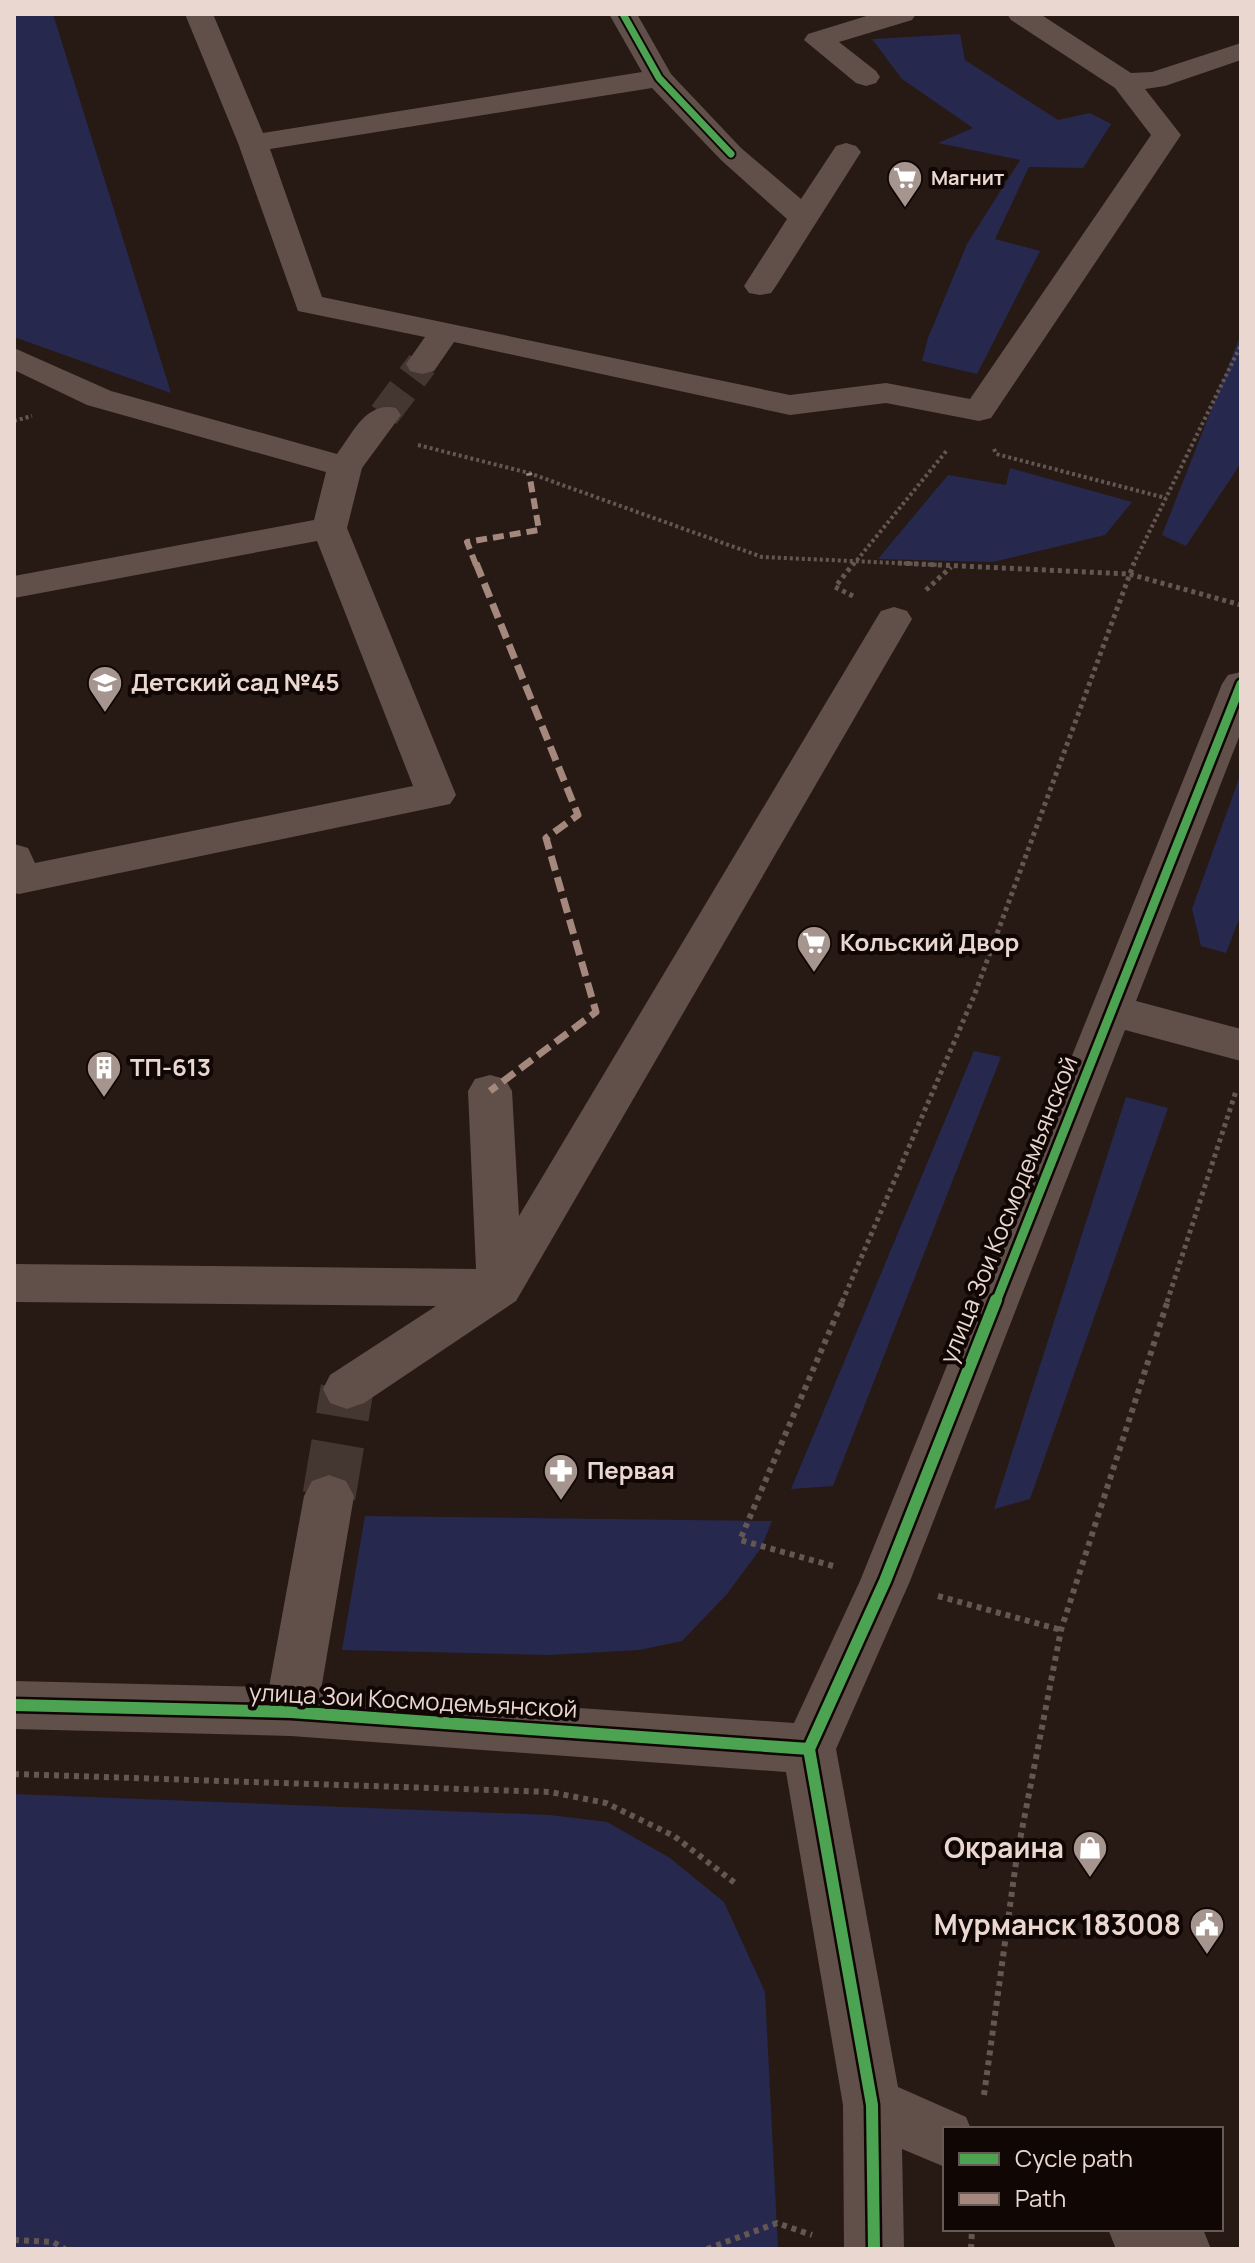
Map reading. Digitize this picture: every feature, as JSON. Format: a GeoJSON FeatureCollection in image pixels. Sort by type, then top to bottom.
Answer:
{"type":"FeatureCollection","features":[{"type":"Feature","properties":{"kind":"street"},"geometry":{"type":"LineString","coordinates":[[199,14],[253,143],[309,304],[790,405],[886,393],[979,411],[1166,135],[1125,82],[1021,14]]}},
{"type":"Feature","properties":{"kind":"street"},"geometry":{"type":"LineString","coordinates":[[623,14],[659,78],[731,154],[804,218]]}},
{"type":"Feature","properties":{"kind":"street"},"geometry":{"type":"LineString","coordinates":[[866,77],[818,40],[902,14]]}},
{"type":"Feature","properties":{"kind":"street"},"geometry":{"type":"LineString","coordinates":[[1125,82],[1155,80],[1241,51]]}},
{"type":"Feature","properties":{"kind":"street"},"geometry":{"type":"LineString","coordinates":[[253,143],[659,78]]}},
{"type":"Feature","properties":{"kind":"street"},"geometry":{"type":"LineString","coordinates":[[760,286],[846,152]]}},
{"type":"Feature","properties":{"kind":"street"},"geometry":{"type":"LineString","coordinates":[[422,364],[446,331]]}},
{"type":"Feature","properties":{"kind":"street"},"geometry":{"type":"LineString","coordinates":[[14,358],[99,398],[345,467]]}},
{"type":"Feature","properties":{"kind":"street"},"geometry":{"type":"LineString","coordinates":[[14,858],[19,880],[436,795],[329,528],[345,467],[377,424]]}},
{"type":"Feature","properties":{"kind":"street"},"geometry":{"type":"LineString","coordinates":[[14,587],[329,528]]}},
{"type":"Feature","properties":{"kind":"street"},"geometry":{"type":"LineString","coordinates":[[347,1389],[500,1288],[894,619]]}},
{"type":"Feature","properties":{"kind":"street","name":"улица Зои Космодемьянской"},"geometry":{"type":"LineString","coordinates":[[14,1705],[291,1712],[809,1749],[885,1581],[1241,684]]}},
{"type":"Feature","properties":{"kind":"street"},"geometry":{"type":"LineString","coordinates":[[1110,1010],[1241,1045]]}},
{"type":"Feature","properties":{"kind":"street"},"geometry":{"type":"LineString","coordinates":[[490,1091],[500,1288]]}},
{"type":"Feature","properties":{"kind":"street"},"geometry":{"type":"LineString","coordinates":[[14,1283],[500,1288]]}},
{"type":"Feature","properties":{"kind":"street"},"geometry":{"type":"LineString","coordinates":[[291,1712],[329,1496]]}},
{"type":"Feature","properties":{"kind":"street"},"geometry":{"type":"LineString","coordinates":[[809,1749],[872,2105],[848,2244]]}},
{"type":"Feature","properties":{"kind":"street"},"geometry":{"type":"LineString","coordinates":[[872,2105],[964,2118]]}},
{"type":"Feature","properties":{"kind":"street"},"geometry":{"type":"LineString","coordinates":[[1142,2231],[1181,2249]]}},
{"type":"Feature","properties":{"kind":"path"},"geometry":{"type":"LineString","coordinates":[[1061,1630],[740,1540],[974,996],[1129,574],[1241,345]]}},
{"type":"Feature","properties":{"kind":"path"},"geometry":{"type":"LineString","coordinates":[[835,587],[979,411]]}},
{"type":"Feature","properties":{"kind":"path"},"geometry":{"type":"LineString","coordinates":[[377,424],[529,473],[762,557],[1129,574],[1241,605]]}},
{"type":"Feature","properties":{"kind":"path"},"geometry":{"type":"LineString","coordinates":[[996,454],[1166,498]]}},
{"type":"Feature","properties":{"kind":"path"},"geometry":{"type":"LineString","coordinates":[[964,2118],[1061,1630],[1236,1090]]}},
{"type":"Feature","properties":{"kind":"path"},"geometry":{"type":"LineString","coordinates":[[14,1774],[550,1792],[606,1803],[674,1836],[735,1883]]}},
{"type":"Feature","properties":{"kind":"path"},"geometry":{"type":"LineString","coordinates":[[707,2249],[777,2223],[848,2244]]}},
{"type":"Feature","properties":{"kind":"path"},"geometry":{"type":"LineString","coordinates":[[14,2240],[53,2242],[65,2249]]}},
{"type":"Feature","properties":{"kind":"shaded area"},"geometry":{"type":"Polygon","coordinates":[[[14,14],[53,14],[171,393],[14,337],[14,14]]]}},
{"type":"Feature","properties":{"kind":"shaded area"},"geometry":{"type":"Polygon","coordinates":[[[960,34],[965,60],[1058,120],[1090,113],[1111,124],[1083,168],[1029,167],[995,239],[1040,251],[977,374],[922,361],[928,338],[967,244],[1020,160],[938,143],[973,128],[902,79],[872,39],[960,34]]]}},
{"type":"Feature","properties":{"kind":"shaded area"},"geometry":{"type":"Polygon","coordinates":[[[1241,334],[1241,463],[1186,546],[1162,535],[1241,334]]]}},
{"type":"Feature","properties":{"kind":"shaded area"},"geometry":{"type":"Polygon","coordinates":[[[1010,468],[1132,502],[1105,535],[993,562],[878,559],[948,475],[1006,485],[1010,468]]]}},
{"type":"Feature","properties":{"kind":"shaded area"},"geometry":{"type":"Polygon","coordinates":[[[1241,773],[1241,914],[1226,953],[1201,946],[1192,909],[1241,773]]]}},
{"type":"Feature","properties":{"kind":"shaded area"},"geometry":{"type":"Polygon","coordinates":[[[974,1051],[1001,1057],[833,1486],[791,1489],[974,1051]]]}},
{"type":"Feature","properties":{"kind":"shaded area"},"geometry":{"type":"Polygon","coordinates":[[[1126,1097],[1168,1108],[1030,1499],[994,1509],[1126,1097]]]}},
{"type":"Feature","properties":{"kind":"shaded area"},"geometry":{"type":"Polygon","coordinates":[[[365,1516],[772,1521],[761,1548],[727,1594],[682,1641],[639,1650],[549,1655],[342,1650],[365,1516]]]}},
{"type":"Feature","properties":{"kind":"shaded area"},"geometry":{"type":"Polygon","coordinates":[[[14,1794],[550,1815],[607,1822],[670,1858],[724,1902],[765,1992],[778,2249],[14,2249],[14,1794]]]}},
{"type":"Feature","properties":{"kind":"tunnel"},"geometry":{"type":"LineString","coordinates":[[384,415],[422,364]]}},
{"type":"Feature","properties":{"kind":"tunnel"},"geometry":{"type":"LineString","coordinates":[[329,1496],[347,1389]]}},
{"type":"Feature","properties":{"kind":"marked path"},"geometry":{"type":"LineString","coordinates":[[490,1091],[596,1012],[546,838],[578,815],[467,542],[539,530],[529,473]]}},
{"type":"Feature","properties":{"kind":"cycle path"},"geometry":{"type":"LineString","coordinates":[[623,14],[659,78],[731,154]]}},
{"type":"Feature","properties":{"kind":"cycle path"},"geometry":{"type":"LineString","coordinates":[[874,2249],[872,2105],[809,1749],[885,1581],[1241,684]]}},
{"type":"Feature","properties":{"kind":"cycle path"},"geometry":{"type":"LineString","coordinates":[[14,1705],[291,1712],[809,1749]]}},
{"type":"Feature","properties":{"kind":"place","name":"Магнит"},"geometry":{"type":"Point","coordinates":[905,209]}},
{"type":"Feature","properties":{"kind":"place","name":"Детский сад №45"},"geometry":{"type":"Point","coordinates":[105,714]}},
{"type":"Feature","properties":{"kind":"place","name":"Кольский Двор"},"geometry":{"type":"Point","coordinates":[814,974]}},
{"type":"Feature","properties":{"kind":"place","name":"ТП-613"},"geometry":{"type":"Point","coordinates":[104,1099]}},
{"type":"Feature","properties":{"kind":"place","name":"Первая"},"geometry":{"type":"Point","coordinates":[561,1502]}},
{"type":"Feature","properties":{"kind":"place","name":"Окраина"},"geometry":{"type":"Point","coordinates":[1090,1879]}},
{"type":"Feature","properties":{"kind":"place","name":"Мурманск 183008"},"geometry":{"type":"Point","coordinates":[1207,1956]}}]}
